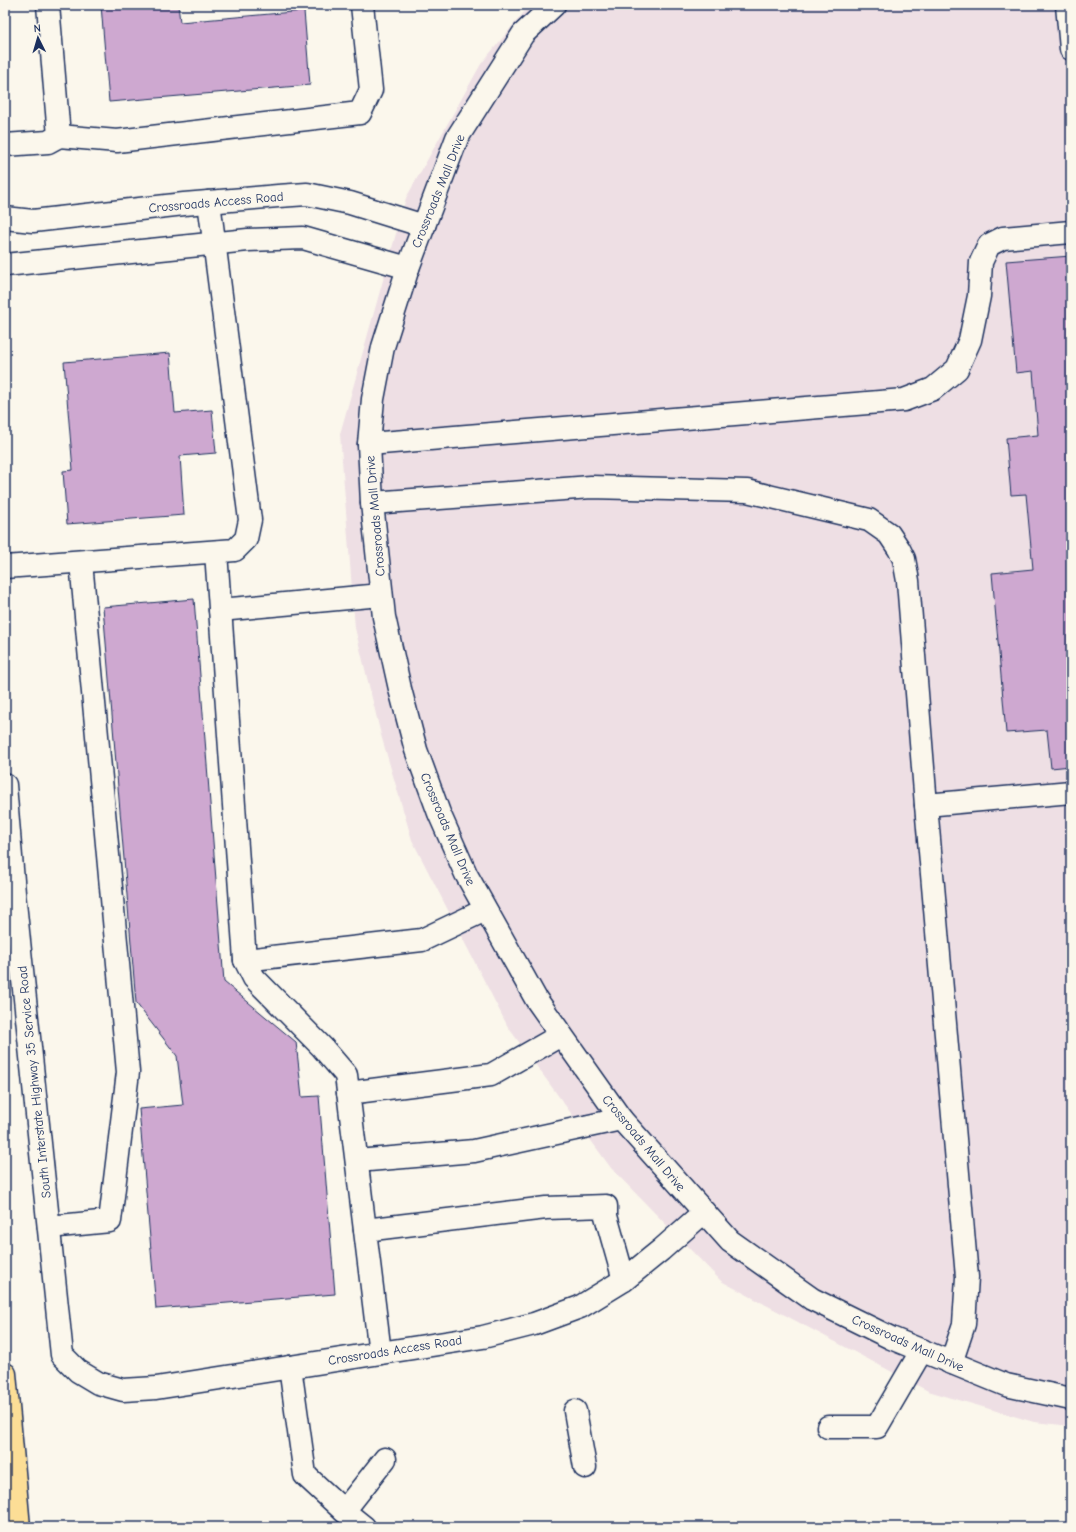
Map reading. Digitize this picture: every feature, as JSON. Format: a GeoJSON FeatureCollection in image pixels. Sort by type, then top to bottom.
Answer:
{"type":"FeatureCollection","features":[{"type":"Feature","properties":{"kind":"highway"},"geometry":{"type":"LineString","coordinates":[[5,1374],[19,1527]]}},
{"type":"Feature","properties":{"kind":"street"},"geometry":{"type":"LineString","coordinates":[[48,5],[59,136]]}},
{"type":"Feature","properties":{"kind":"street"},"geometry":{"type":"LineString","coordinates":[[5,146],[48,142],[59,136],[117,141],[360,113],[371,90],[362,5]]}},
{"type":"Feature","properties":{"kind":"street","name":"Crossroads Mall Drive"},"geometry":{"type":"LineString","coordinates":[[554,5],[522,34],[457,138],[408,268],[383,347],[373,399],[369,444],[372,503],[384,617],[398,682],[416,750],[439,813],[466,874],[485,910],[536,999],[561,1036],[621,1119],[730,1241],[812,1299],[891,1338],[1006,1385],[1071,1399]]}},
{"type":"Feature","properties":{"kind":"street"},"geometry":{"type":"LineString","coordinates":[[1067,5],[1071,49]]}},
{"type":"Feature","properties":{"kind":"street","name":"Crossroads Access Road"},"geometry":{"type":"LineString","coordinates":[[5,218],[33,221],[209,202],[307,194],[350,203],[424,226]]}},
{"type":"Feature","properties":{"kind":"street"},"geometry":{"type":"LineString","coordinates":[[5,567],[235,550],[246,539],[250,520],[209,202]]}},
{"type":"Feature","properties":{"kind":"street"},"geometry":{"type":"LineString","coordinates":[[369,444],[904,400],[933,389],[957,368],[970,340],[979,296],[981,262],[989,245],[1003,238],[1071,232]]}},
{"type":"Feature","properties":{"kind":"street"},"geometry":{"type":"LineString","coordinates":[[5,266],[248,240],[303,238],[408,268]]}},
{"type":"Feature","properties":{"kind":"street"},"geometry":{"type":"LineString","coordinates":[[372,503],[592,487],[747,491],[869,520],[889,534],[899,548],[904,559],[907,574],[967,1277],[964,1324],[951,1363]]}},
{"type":"Feature","properties":{"kind":"street"},"geometry":{"type":"LineString","coordinates":[[216,552],[245,960],[254,978],[346,1075],[380,1353]]}},
{"type":"Feature","properties":{"kind":"street"},"geometry":{"type":"LineString","coordinates":[[49,1227],[110,1221],[128,1072],[81,562]]}},
{"type":"Feature","properties":{"kind":"street"},"geometry":{"type":"LineString","coordinates":[[220,610],[381,596]]}},
{"type":"Feature","properties":{"kind":"street","name":"South Interstate Highway 35 Service Road"},"geometry":{"type":"LineString","coordinates":[[5,785],[14,893],[62,1355]]}},
{"type":"Feature","properties":{"kind":"street"},"geometry":{"type":"LineString","coordinates":[[926,805],[1071,792]]}},
{"type":"Feature","properties":{"kind":"street"},"geometry":{"type":"LineString","coordinates":[[245,960],[422,940],[485,910]]}},
{"type":"Feature","properties":{"kind":"street"},"geometry":{"type":"LineString","coordinates":[[348,1093],[491,1075],[561,1036]]}},
{"type":"Feature","properties":{"kind":"street"},"geometry":{"type":"LineString","coordinates":[[357,1161],[474,1151],[621,1119]]}},
{"type":"Feature","properties":{"kind":"street"},"geometry":{"type":"LineString","coordinates":[[365,1230],[546,1208],[606,1206],[606,1216],[624,1280]]}},
{"type":"Feature","properties":{"kind":"street","name":"Crossroads Access Road"},"geometry":{"type":"LineString","coordinates":[[62,1355],[78,1371],[98,1383],[123,1390],[156,1388],[482,1337],[534,1324],[580,1307],[624,1280],[704,1212]]}},
{"type":"Feature","properties":{"kind":"street"},"geometry":{"type":"LineString","coordinates":[[828,1427],[877,1427],[922,1350]]}},
{"type":"Feature","properties":{"kind":"street"},"geometry":{"type":"LineString","coordinates":[[290,1367],[305,1475],[344,1511],[364,1527]]}},
{"type":"Feature","properties":{"kind":"street"},"geometry":{"type":"LineString","coordinates":[[575,1411],[584,1468]]}},
{"type":"Feature","properties":{"kind":"street"},"geometry":{"type":"LineString","coordinates":[[344,1511],[385,1459]]}},
{"type":"Feature","properties":{"kind":"shaded area"},"geometry":{"type":"Polygon","coordinates":[[[530,5],[1071,5],[1071,1426],[1034,1422],[928,1391],[721,1281],[611,1168],[508,1027],[412,840],[381,735],[355,628],[340,434],[406,198],[481,64],[530,5]]]}},
{"type":"Feature","properties":{"kind":"building"},"geometry":{"type":"Polygon","coordinates":[[[101,5],[178,5],[180,22],[304,11],[310,85],[109,102],[101,5]]]}},
{"type":"Feature","properties":{"kind":"building"},"geometry":{"type":"Polygon","coordinates":[[[1071,256],[1071,766],[1051,768],[1047,730],[1006,733],[992,573],[1033,569],[1026,494],[1011,495],[1006,438],[1038,435],[1033,371],[1016,373],[1006,261],[1071,256]]]}},
{"type":"Feature","properties":{"kind":"building"},"geometry":{"type":"Polygon","coordinates":[[[170,353],[175,413],[212,410],[216,453],[180,456],[184,515],[67,524],[63,471],[73,470],[64,362],[170,353]]]}},
{"type":"Feature","properties":{"kind":"building"},"geometry":{"type":"Polygon","coordinates":[[[194,599],[224,982],[296,1042],[302,1097],[319,1096],[335,1294],[156,1309],[139,1109],[183,1105],[177,1056],[136,1003],[103,607],[194,599]]]}}]}
